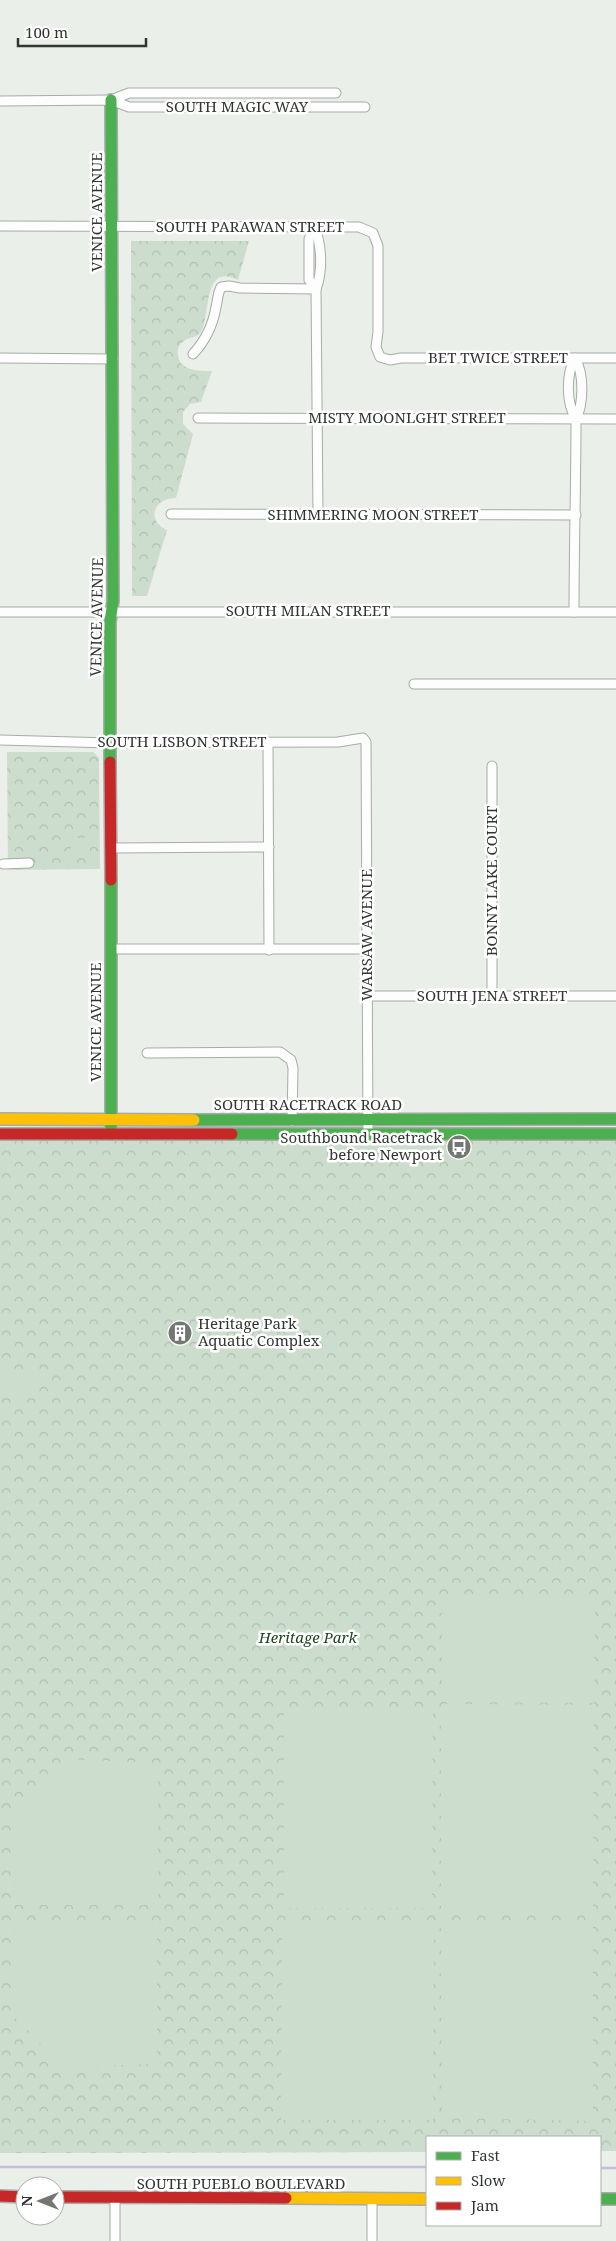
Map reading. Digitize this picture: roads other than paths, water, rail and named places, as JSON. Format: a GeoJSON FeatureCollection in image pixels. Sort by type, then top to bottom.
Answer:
{"type":"FeatureCollection","features":[{"type":"Feature","properties":{"kind":"street","name":"SOUTH MAGIC WAY"},"geometry":{"type":"LineString","coordinates":[[111,100],[129,92],[336,93]]}},
{"type":"Feature","properties":{"kind":"street","name":"SOUTH MAGIC WAY"},"geometry":{"type":"LineString","coordinates":[[0,101],[111,100],[128,107],[365,107]]}},
{"type":"Feature","properties":{"kind":"street","name":"VENICE AVENUE"},"geometry":{"type":"LineString","coordinates":[[111,100],[113,359],[110,743],[111,1134]]}},
{"type":"Feature","properties":{"kind":"street","name":"SOUTH PARAWAN STREET"},"geometry":{"type":"LineString","coordinates":[[0,226],[359,227],[374,233],[378,246],[378,332],[376,347],[380,357]]}},
{"type":"Feature","properties":{"kind":"street"},"geometry":{"type":"LineString","coordinates":[[314,227],[309,239],[309,280],[316,289],[318,514]]}},
{"type":"Feature","properties":{"kind":"street"},"geometry":{"type":"LineString","coordinates":[[194,354],[206,340],[217,306],[217,295],[221,287],[316,289]]}},
{"type":"Feature","properties":{"kind":"street","name":"BET TWICE STREET"},"geometry":{"type":"LineString","coordinates":[[380,357],[390,360],[401,358],[616,358]]}},
{"type":"Feature","properties":{"kind":"street"},"geometry":{"type":"LineString","coordinates":[[0,358],[113,359]]}},
{"type":"Feature","properties":{"kind":"street"},"geometry":{"type":"LineString","coordinates":[[574,612],[573,535],[576,515],[576,419],[581,410],[581,367],[575,358]]}},
{"type":"Feature","properties":{"kind":"street","name":"MISTY MOONLGHT STREET"},"geometry":{"type":"LineString","coordinates":[[198,418],[616,419]]}},
{"type":"Feature","properties":{"kind":"street","name":"SHIMMERING MOON STREET"},"geometry":{"type":"LineString","coordinates":[[171,514],[576,515]]}},
{"type":"Feature","properties":{"kind":"street","name":"SOUTH MILAN STREET"},"geometry":{"type":"LineString","coordinates":[[0,612],[616,612]]}},
{"type":"Feature","properties":{"kind":"street"},"geometry":{"type":"LineString","coordinates":[[414,684],[616,684]]}},
{"type":"Feature","properties":{"kind":"street","name":"SOUTH LISBON STREET"},"geometry":{"type":"LineString","coordinates":[[0,740],[110,743],[338,742],[363,738]]}},
{"type":"Feature","properties":{"kind":"street","name":"WARSAW AVENUE"},"geometry":{"type":"LineString","coordinates":[[363,738],[366,742],[368,1133]]}},
{"type":"Feature","properties":{"kind":"street"},"geometry":{"type":"LineString","coordinates":[[268,742],[269,950]]}},
{"type":"Feature","properties":{"kind":"street","name":"BONNY LAKE COURT"},"geometry":{"type":"LineString","coordinates":[[492,766],[492,996]]}},
{"type":"Feature","properties":{"kind":"street"},"geometry":{"type":"LineString","coordinates":[[111,848],[269,847]]}},
{"type":"Feature","properties":{"kind":"street"},"geometry":{"type":"LineString","coordinates":[[3,864],[29,863]]}},
{"type":"Feature","properties":{"kind":"street"},"geometry":{"type":"LineString","coordinates":[[111,949],[367,949]]}},
{"type":"Feature","properties":{"kind":"street","name":"SOUTH JENA STREET"},"geometry":{"type":"LineString","coordinates":[[368,996],[616,996]]}},
{"type":"Feature","properties":{"kind":"street"},"geometry":{"type":"LineString","coordinates":[[147,1053],[280,1052],[291,1060],[293,1068],[292,1120]]}},
{"type":"Feature","properties":{"kind":"street","name":"SOUTH RACETRACK ROAD"},"geometry":{"type":"LineString","coordinates":[[0,1119],[368,1121],[616,1119]]}},
{"type":"Feature","properties":{"kind":"street","name":"SOUTH RACETRACK ROAD"},"geometry":{"type":"LineString","coordinates":[[0,1134],[616,1134]]}},
{"type":"Feature","properties":{"kind":"street"},"geometry":{"type":"LineString","coordinates":[[0,2196],[15,2197]]}},
{"type":"Feature","properties":{"kind":"street","name":"SOUTH PUEBLO BOULEVARD"},"geometry":{"type":"LineString","coordinates":[[65,2198],[426,2199]]}},
{"type":"Feature","properties":{"kind":"street"},"geometry":{"type":"LineString","coordinates":[[115,2199],[115,2241]]}},
{"type":"Feature","properties":{"kind":"street"},"geometry":{"type":"LineString","coordinates":[[372,2199],[372,2241]]}},
{"type":"Feature","properties":{"kind":"street"},"geometry":{"type":"LineString","coordinates":[[601,2199],[616,2199]]}},
{"type":"Feature","properties":{"kind":"waterway"},"geometry":{"type":"LineString","coordinates":[[0,2167],[426,2167]]}},
{"type":"Feature","properties":{"kind":"waterway"},"geometry":{"type":"LineString","coordinates":[[601,2168],[616,2168]]}},
{"type":"Feature","properties":{"kind":"place","name":"Southbound Racetrack before Newport"},"geometry":{"type":"Point","coordinates":[459,1147]}},
{"type":"Feature","properties":{"kind":"place","name":"Heritage Park Aquatic Complex"},"geometry":{"type":"Point","coordinates":[180,1333]}},
{"type":"Feature","properties":{"kind":"park label","name":"Heritage Park"},"geometry":{"type":"Point","coordinates":[308,1638]}}]}
